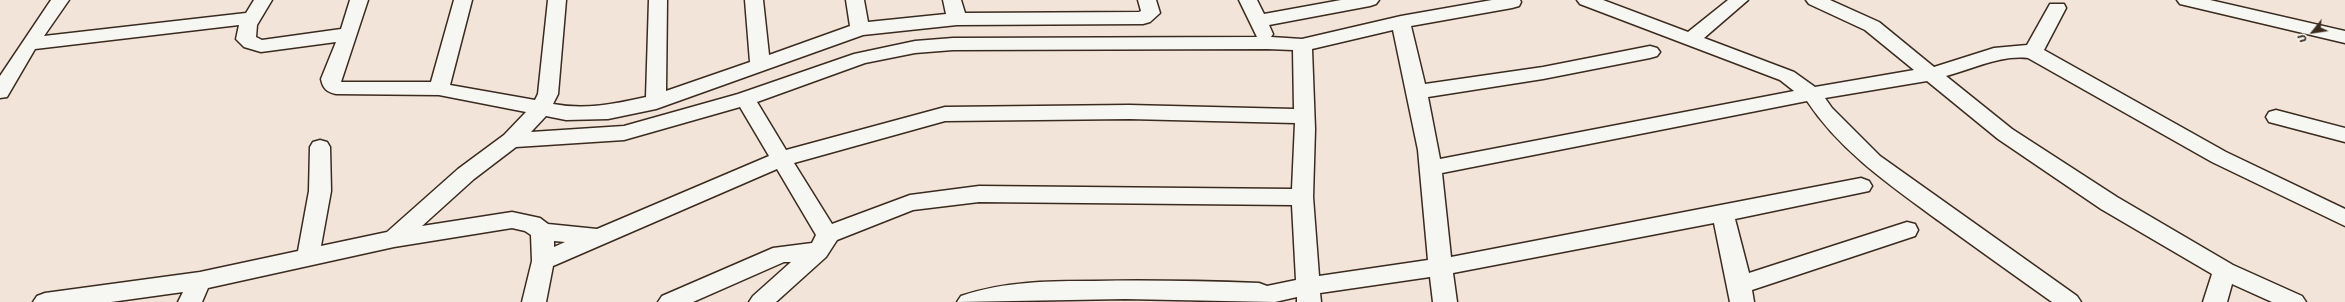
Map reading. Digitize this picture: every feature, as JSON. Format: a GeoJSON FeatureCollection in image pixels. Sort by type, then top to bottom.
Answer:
{"type":"FeatureCollection","features":[{"type":"Feature","properties":{"kind":"street"},"geometry":{"type":"LineString","coordinates":[[0,92],[28,44],[60,0]]}},
{"type":"Feature","properties":{"kind":"street"},"geometry":{"type":"LineString","coordinates":[[263,0],[248,25],[246,39],[251,43],[261,46],[349,34]]}},
{"type":"Feature","properties":{"kind":"street"},"geometry":{"type":"LineString","coordinates":[[360,0],[349,34],[331,79],[332,85],[336,88],[439,89],[538,113],[608,112],[656,102],[860,29],[1052,9],[1143,18],[1152,13],[1147,0]]}},
{"type":"Feature","properties":{"kind":"street"},"geometry":{"type":"LineString","coordinates":[[439,89],[463,0]]}},
{"type":"Feature","properties":{"kind":"street"},"geometry":{"type":"LineString","coordinates":[[394,239],[466,174],[515,136],[538,113],[548,94],[557,0]]}},
{"type":"Feature","properties":{"kind":"street"},"geometry":{"type":"LineString","coordinates":[[656,102],[658,0]]}},
{"type":"Feature","properties":{"kind":"street"},"geometry":{"type":"LineString","coordinates":[[754,0],[760,66]]}},
{"type":"Feature","properties":{"kind":"street"},"geometry":{"type":"LineString","coordinates":[[855,0],[860,29]]}},
{"type":"Feature","properties":{"kind":"street"},"geometry":{"type":"LineString","coordinates":[[952,0],[957,18]]}},
{"type":"Feature","properties":{"kind":"street"},"geometry":{"type":"LineString","coordinates":[[1248,0],[1263,32],[1302,45],[1401,22],[1512,2]]}},
{"type":"Feature","properties":{"kind":"street"},"geometry":{"type":"LineString","coordinates":[[515,136],[624,133],[745,99],[861,58],[915,47],[953,44],[1263,32],[1347,1],[1370,0]]}},
{"type":"Feature","properties":{"kind":"street"},"geometry":{"type":"LineString","coordinates":[[1586,0],[1787,76],[1810,94],[1825,113],[1873,161],[1906,187],[2069,302]]}},
{"type":"Feature","properties":{"kind":"street"},"geometry":{"type":"LineString","coordinates":[[1690,40],[1739,0]]}},
{"type":"Feature","properties":{"kind":"street"},"geometry":{"type":"LineString","coordinates":[[1815,0],[1872,26],[2005,134],[2109,203],[2226,270],[2294,302]]}},
{"type":"Feature","properties":{"kind":"street"},"geometry":{"type":"LineString","coordinates":[[2186,0],[2345,37]]}},
{"type":"Feature","properties":{"kind":"street"},"geometry":{"type":"LineString","coordinates":[[2033,52],[2057,8]]}},
{"type":"Feature","properties":{"kind":"street"},"geometry":{"type":"LineString","coordinates":[[28,44],[252,18]]}},
{"type":"Feature","properties":{"kind":"street"},"geometry":{"type":"LineString","coordinates":[[1401,22],[1417,92],[1431,168],[1439,267],[1445,302]]}},
{"type":"Feature","properties":{"kind":"street"},"geometry":{"type":"LineString","coordinates":[[1302,45],[1304,116],[1302,197],[1308,294]]}},
{"type":"Feature","properties":{"kind":"street"},"geometry":{"type":"LineString","coordinates":[[1431,168],[1786,98],[1931,74],[2008,51],[2033,52],[2219,157],[2345,218]]}},
{"type":"Feature","properties":{"kind":"street"},"geometry":{"type":"LineString","coordinates":[[1417,92],[1543,72],[1650,52]]}},
{"type":"Feature","properties":{"kind":"street"},"geometry":{"type":"LineString","coordinates":[[745,99],[781,159],[822,243]]}},
{"type":"Feature","properties":{"kind":"street"},"geometry":{"type":"LineString","coordinates":[[543,261],[781,159],[901,124],[959,113],[1129,112],[1304,116]]}},
{"type":"Feature","properties":{"kind":"street"},"geometry":{"type":"LineString","coordinates":[[2276,117],[2345,135]]}},
{"type":"Feature","properties":{"kind":"street"},"geometry":{"type":"LineString","coordinates":[[308,257],[320,191],[320,147]]}},
{"type":"Feature","properties":{"kind":"street"},"geometry":{"type":"LineString","coordinates":[[969,302],[986,295],[1029,291],[1150,289],[1308,294],[1439,267],[1723,214],[1861,186]]}},
{"type":"Feature","properties":{"kind":"street"},"geometry":{"type":"LineString","coordinates":[[670,302],[781,254],[822,243],[910,203],[979,194],[1302,197]]}},
{"type":"Feature","properties":{"kind":"street"},"geometry":{"type":"LineString","coordinates":[[1723,214],[1741,293],[1907,230]]}},
{"type":"Feature","properties":{"kind":"street"},"geometry":{"type":"LineString","coordinates":[[45,302],[200,281],[394,239],[512,220],[532,224],[542,232],[598,237]]}},
{"type":"Feature","properties":{"kind":"street"},"geometry":{"type":"LineString","coordinates":[[534,302],[543,261],[542,232]]}},
{"type":"Feature","properties":{"kind":"street"},"geometry":{"type":"LineString","coordinates":[[761,302],[822,243]]}},
{"type":"Feature","properties":{"kind":"street"},"geometry":{"type":"LineString","coordinates":[[2215,302],[2226,270]]}},
{"type":"Feature","properties":{"kind":"street"},"geometry":{"type":"LineString","coordinates":[[190,302],[200,281]]}},
{"type":"Feature","properties":{"kind":"street"},"geometry":{"type":"LineString","coordinates":[[1241,302],[1273,292]]}}]}
